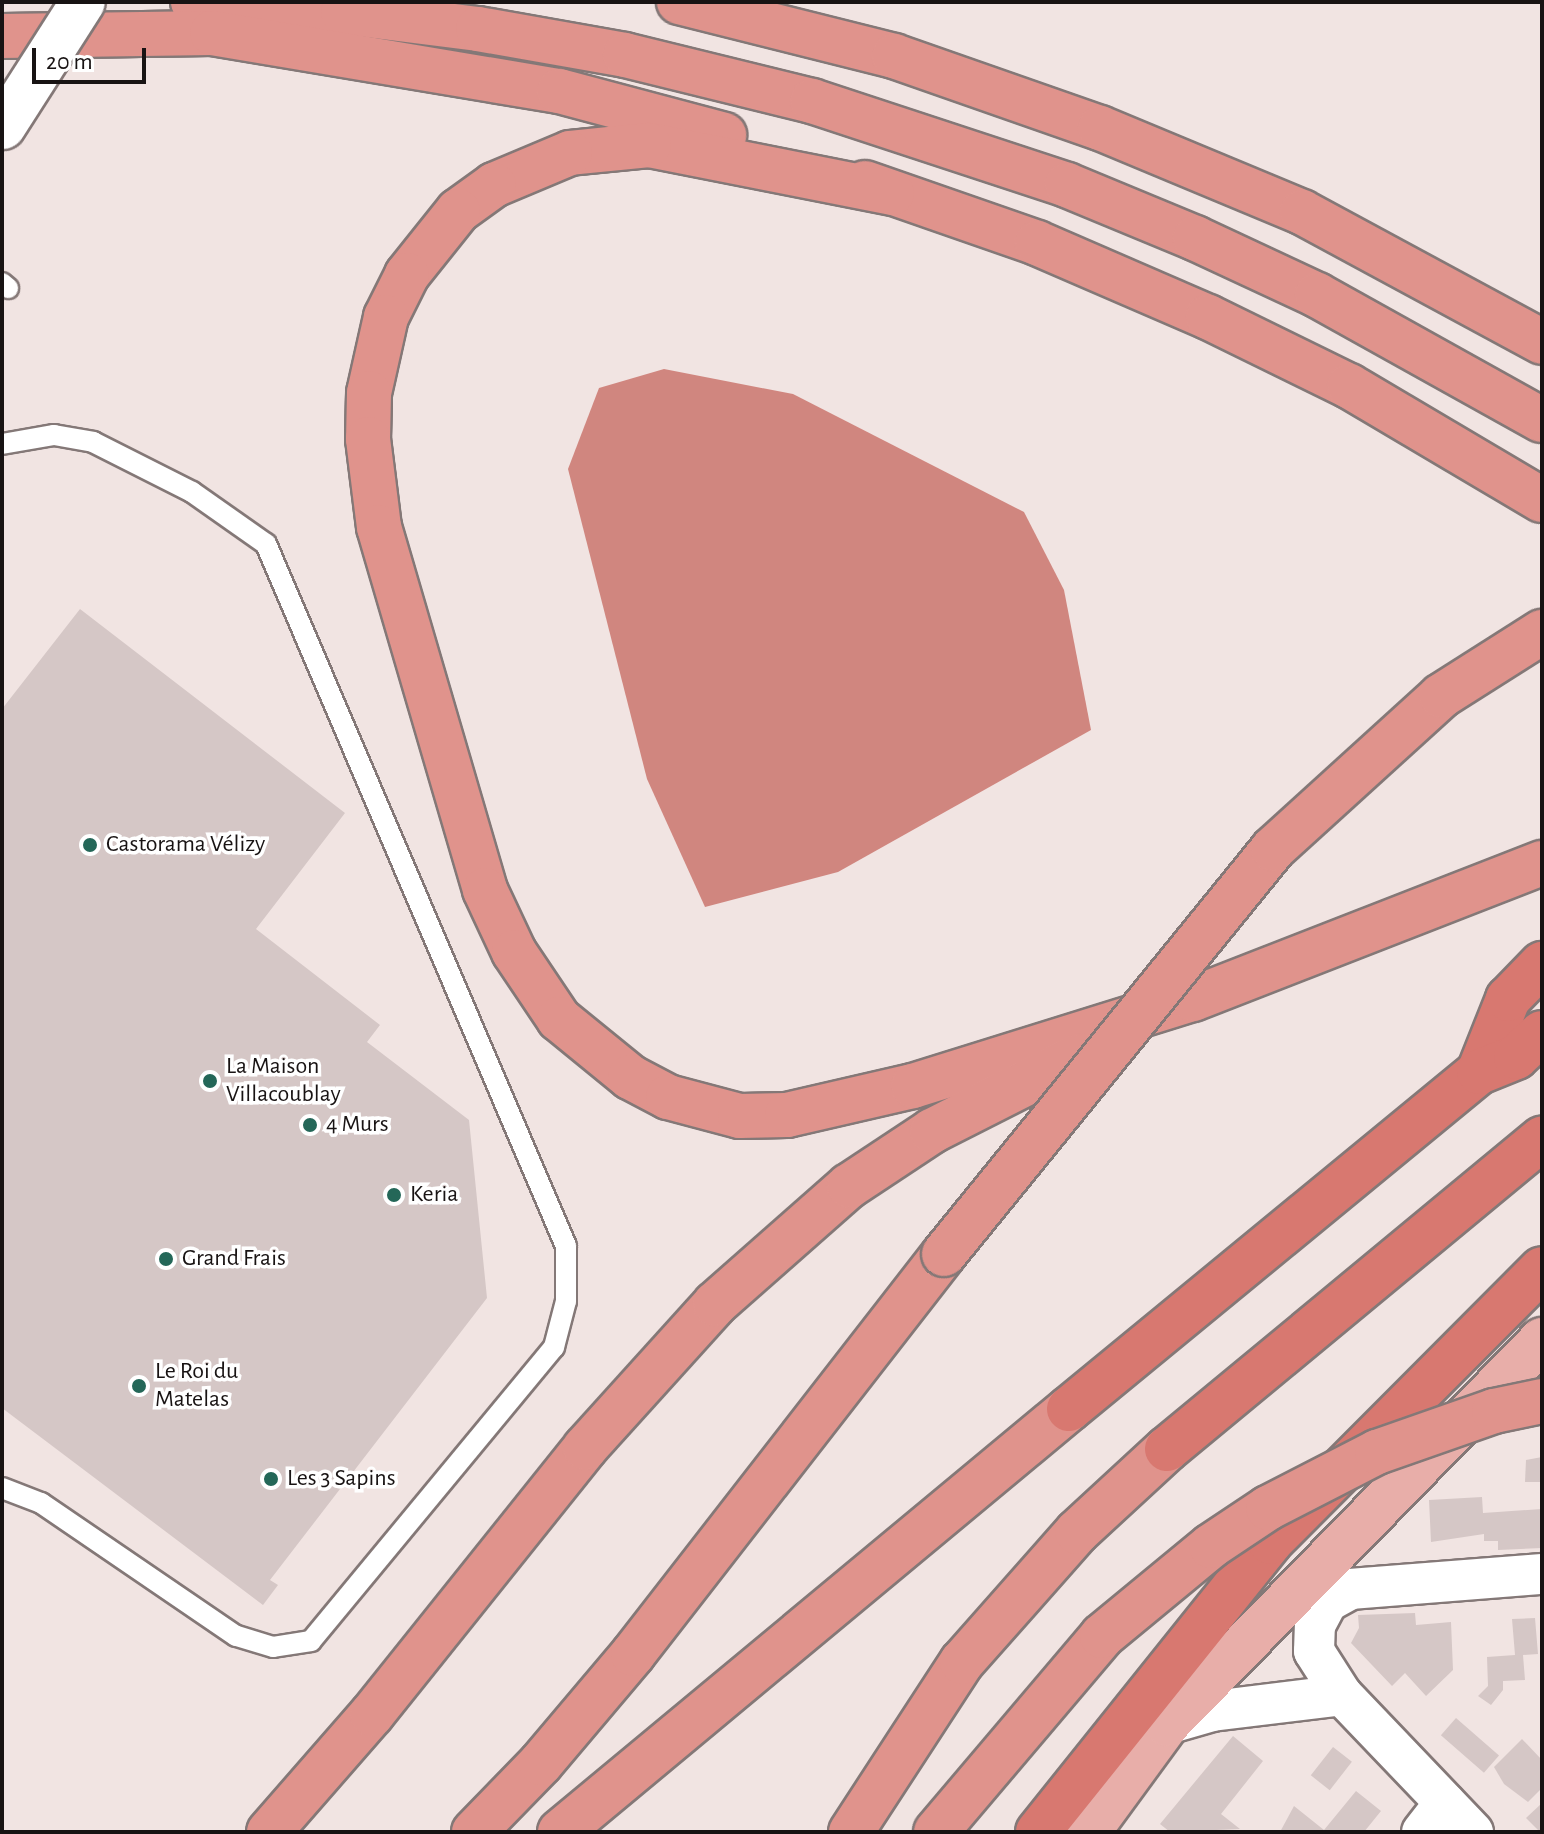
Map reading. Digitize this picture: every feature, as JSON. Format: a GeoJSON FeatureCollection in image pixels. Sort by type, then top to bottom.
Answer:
{"type":"FeatureCollection","features":[{"type":"Feature","properties":{"kind":"highway"},"geometry":{"type":"LineString","coordinates":[[193,2],[343,12],[478,29],[625,55],[873,120],[1067,185],[1195,238],[1330,301],[1542,420]]}},
{"type":"Feature","properties":{"kind":"highway"},"geometry":{"type":"LineString","coordinates":[[679,2],[894,56],[1100,128],[1302,212],[1542,342]]}},
{"type":"Feature","properties":{"kind":"highway"},"geometry":{"type":"LineString","coordinates":[[2,36],[212,33],[559,91],[676,119],[1037,243],[1208,317],[1349,386],[1542,500]]}},
{"type":"Feature","properties":{"kind":"highway"},"geometry":{"type":"LineString","coordinates":[[892,193],[696,152],[604,147],[530,166],[494,185],[458,211],[407,275],[386,317],[369,393],[373,489],[379,527],[485,890],[537,990],[559,1019],[592,1050],[668,1097],[740,1116],[838,1106],[1193,999],[1542,863]]}},
{"type":"Feature","properties":{"kind":"highway"},"geometry":{"type":"LineString","coordinates":[[474,1832],[541,1763],[633,1654],[1096,1060],[1273,849],[1441,696],[1542,632]]}},
{"type":"Feature","properties":{"kind":"highway"},"geometry":{"type":"LineString","coordinates":[[1479,1072],[1508,999],[1542,964]]}},
{"type":"Feature","properties":{"kind":"highway"},"geometry":{"type":"LineString","coordinates":[[269,1832],[363,1725],[585,1448],[706,1314],[782,1241],[849,1186],[932,1131],[1193,999]]}},
{"type":"Feature","properties":{"kind":"highway"},"geometry":{"type":"LineString","coordinates":[[560,1832],[1479,1072],[1516,1057],[1542,1033]]}},
{"type":"Feature","properties":{"kind":"highway"},"geometry":{"type":"LineString","coordinates":[[851,1832],[962,1662],[1067,1542],[1167,1449],[1542,1139]]}},
{"type":"Feature","properties":{"kind":"highway"},"geometry":{"type":"LineString","coordinates":[[1038,1832],[1270,1542],[1542,1269]]}},
{"type":"Feature","properties":{"kind":"highway"},"geometry":{"type":"LineString","coordinates":[[936,1832],[1102,1636],[1211,1546],[1268,1508],[1377,1452],[1494,1411],[1542,1401]]}},
{"type":"Feature","properties":{"kind":"main road"},"geometry":{"type":"LineString","coordinates":[[1088,1832],[1167,1724],[1542,1340]]}},
{"type":"Feature","properties":{"kind":"street"},"geometry":{"type":"LineString","coordinates":[[3,108],[56,2]]}},
{"type":"Feature","properties":{"kind":"street"},"geometry":{"type":"LineString","coordinates":[[3,108],[83,2]]}},
{"type":"Feature","properties":{"kind":"street"},"geometry":{"type":"LineString","coordinates":[[1473,1832],[1433,1817],[1342,1695],[1314,1651],[1315,1625],[1327,1602],[1350,1589],[1542,1574]]}},
{"type":"Feature","properties":{"kind":"street"},"geometry":{"type":"LineString","coordinates":[[1167,1724],[1212,1711],[1342,1695]]}},
{"type":"Feature","properties":{"kind":"lane"},"geometry":{"type":"LineString","coordinates":[[2,444],[54,435],[93,442],[192,492],[266,544],[371,796],[566,1246],[566,1301],[554,1347],[311,1641],[273,1647],[236,1636],[41,1503],[2,1488]]}},
{"type":"Feature","properties":{"kind":"shaded area"},"geometry":{"type":"Polygon","coordinates":[[[664,369],[793,394],[1024,512],[1064,590],[1091,730],[838,872],[705,907],[647,779],[568,469],[599,388],[664,369]]]}},
{"type":"Feature","properties":{"kind":"building","name":"La Maison Villacoublay"},"geometry":{"type":"Polygon","coordinates":[[[80,609],[345,813],[256,929],[380,1025],[367,1042],[469,1120],[487,1298],[270,1580],[278,1585],[263,1605],[2,1408],[2,709],[80,609]]]}},
{"type":"Feature","properties":{"kind":"building"},"geometry":{"type":"Polygon","coordinates":[[[1542,1457],[1542,1482],[1525,1482],[1526,1460],[1542,1457]]]}},
{"type":"Feature","properties":{"kind":"building"},"geometry":{"type":"Polygon","coordinates":[[[1482,1497],[1483,1513],[1542,1509],[1542,1548],[1498,1550],[1498,1541],[1484,1541],[1484,1534],[1431,1542],[1429,1500],[1482,1497]]]}},
{"type":"Feature","properties":{"kind":"building"},"geometry":{"type":"Polygon","coordinates":[[[1415,1613],[1416,1625],[1451,1622],[1453,1670],[1426,1696],[1405,1673],[1392,1686],[1351,1643],[1359,1628],[1358,1615],[1415,1613]]]}},
{"type":"Feature","properties":{"kind":"building"},"geometry":{"type":"Polygon","coordinates":[[[1535,1618],[1538,1654],[1523,1655],[1525,1680],[1503,1681],[1503,1690],[1491,1705],[1478,1696],[1488,1686],[1487,1657],[1515,1655],[1512,1619],[1535,1618]]]}},
{"type":"Feature","properties":{"kind":"building"},"geometry":{"type":"Polygon","coordinates":[[[1456,1718],[1499,1755],[1484,1773],[1441,1735],[1456,1718]]]}},
{"type":"Feature","properties":{"kind":"building"},"geometry":{"type":"Polygon","coordinates":[[[1233,1736],[1263,1761],[1221,1814],[1240,1829],[1170,1832],[1160,1824],[1233,1736]]]}},
{"type":"Feature","properties":{"kind":"building"},"geometry":{"type":"Polygon","coordinates":[[[1522,1739],[1542,1760],[1542,1788],[1528,1802],[1504,1784],[1494,1767],[1522,1739]]]}},
{"type":"Feature","properties":{"kind":"building"},"geometry":{"type":"Polygon","coordinates":[[[1333,1747],[1352,1762],[1330,1790],[1311,1775],[1333,1747]]]}},
{"type":"Feature","properties":{"kind":"building"},"geometry":{"type":"Polygon","coordinates":[[[1356,1791],[1381,1811],[1364,1832],[1280,1832],[1294,1806],[1324,1830],[1356,1791]]]}},
{"type":"Feature","properties":{"kind":"building"},"geometry":{"type":"Polygon","coordinates":[[[1542,1803],[1542,1832],[1540,1832],[1526,1818],[1542,1803]]]}},
{"type":"Feature","properties":{"kind":"place","name":"Castorama Vélizy"},"geometry":{"type":"Point","coordinates":[90,845]}},
{"type":"Feature","properties":{"kind":"place","name":"La Maison Villacoublay"},"geometry":{"type":"Point","coordinates":[210,1081]}},
{"type":"Feature","properties":{"kind":"place","name":"4 Murs"},"geometry":{"type":"Point","coordinates":[310,1125]}},
{"type":"Feature","properties":{"kind":"place","name":"Keria"},"geometry":{"type":"Point","coordinates":[394,1195]}},
{"type":"Feature","properties":{"kind":"place","name":"Grand Frais"},"geometry":{"type":"Point","coordinates":[166,1259]}},
{"type":"Feature","properties":{"kind":"place","name":"Le Roi du Matelas"},"geometry":{"type":"Point","coordinates":[139,1386]}},
{"type":"Feature","properties":{"kind":"place","name":"Les 3 Sapins"},"geometry":{"type":"Point","coordinates":[271,1479]}}]}
